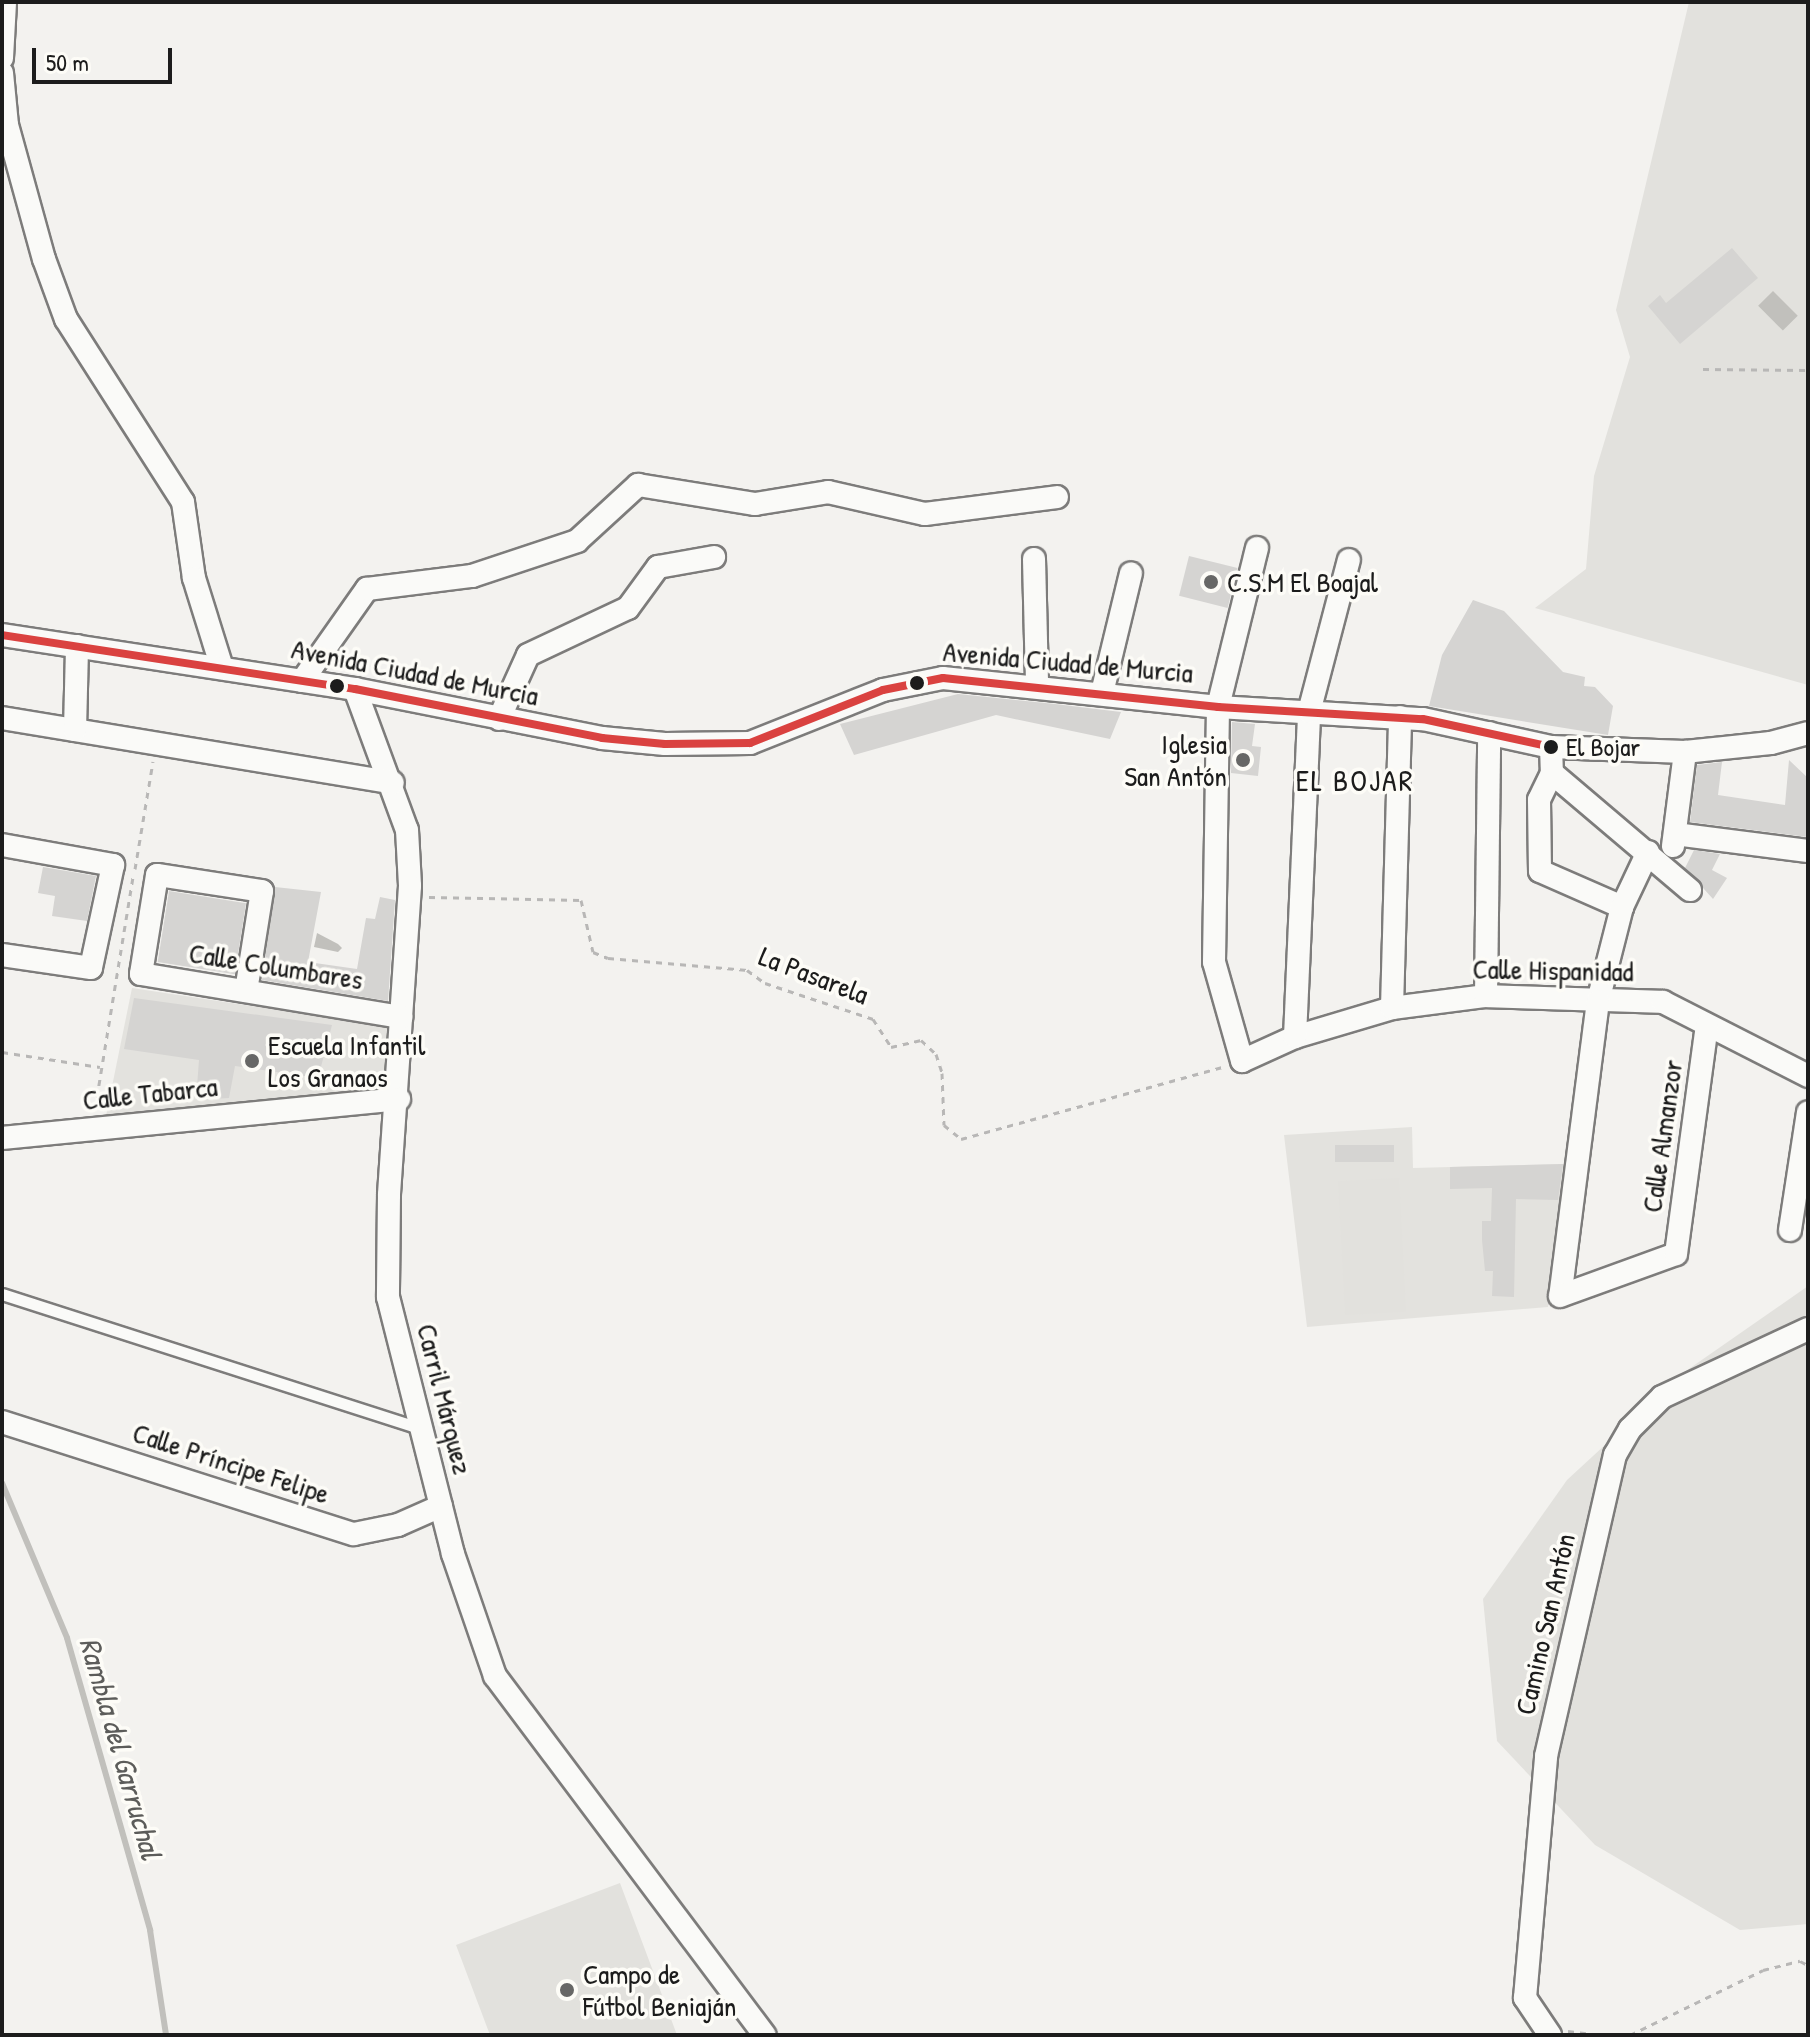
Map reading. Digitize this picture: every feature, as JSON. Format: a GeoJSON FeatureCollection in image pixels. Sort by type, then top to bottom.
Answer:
{"type":"FeatureCollection","features":[{"type":"Feature","properties":{"kind":"street"},"geometry":{"type":"LineString","coordinates":[[2,58],[5,2]]}},
{"type":"Feature","properties":{"kind":"street"},"geometry":{"type":"LineString","coordinates":[[2,73],[7,125],[44,259],[66,319],[183,502],[194,578],[222,668]]}},
{"type":"Feature","properties":{"kind":"street"},"geometry":{"type":"LineString","coordinates":[[302,681],[367,589],[472,576],[577,541],[638,485],[755,504],[828,492],[925,514],[1057,497]]}},
{"type":"Feature","properties":{"kind":"street"},"geometry":{"type":"LineString","coordinates":[[1242,1061],[1214,962],[1218,707],[1257,548]]}},
{"type":"Feature","properties":{"kind":"street"},"geometry":{"type":"LineString","coordinates":[[499,719],[528,655],[628,608],[658,567],[714,557]]}},
{"type":"Feature","properties":{"kind":"street"},"geometry":{"type":"LineString","coordinates":[[1034,559],[1037,686]]}},
{"type":"Feature","properties":{"kind":"street"},"geometry":{"type":"LineString","coordinates":[[1295,1037],[1309,712],[1349,560]]}},
{"type":"Feature","properties":{"kind":"street"},"geometry":{"type":"LineString","coordinates":[[1102,693],[1131,573]]}},
{"type":"Feature","properties":{"kind":"street","name":"Avenida Ciudad de Murcia"},"geometry":{"type":"LineString","coordinates":[[2,635],[355,689],[629,742],[732,744],[779,735],[864,697],[920,680],[1037,686],[1218,707],[1400,717],[1551,747],[1685,752],[1771,743],[1808,733]]}},
{"type":"Feature","properties":{"kind":"street"},"geometry":{"type":"LineString","coordinates":[[75,730],[77,646]]}},
{"type":"Feature","properties":{"kind":"street","name":"Carril Márquez"},"geometry":{"type":"LineString","coordinates":[[355,689],[393,783],[407,830],[409,897],[399,1099],[389,1195],[388,1297],[441,1506],[495,1676],[765,2035]]}},
{"type":"Feature","properties":{"kind":"street"},"geometry":{"type":"LineString","coordinates":[[1392,1008],[1400,717]]}},
{"type":"Feature","properties":{"kind":"street"},"geometry":{"type":"LineString","coordinates":[[2,718],[393,783]]}},
{"type":"Feature","properties":{"kind":"street"},"geometry":{"type":"LineString","coordinates":[[1486,996],[1489,733]]}},
{"type":"Feature","properties":{"kind":"street"},"geometry":{"type":"LineString","coordinates":[[1551,747],[1552,773],[1539,800],[1540,871],[1622,907]]}},
{"type":"Feature","properties":{"kind":"street"},"geometry":{"type":"LineString","coordinates":[[1670,868],[1685,752]]}},
{"type":"Feature","properties":{"kind":"street"},"geometry":{"type":"LineString","coordinates":[[1552,773],[1670,868],[1690,890]]}},
{"type":"Feature","properties":{"kind":"street"},"geometry":{"type":"LineString","coordinates":[[1675,834],[1808,851]]}},
{"type":"Feature","properties":{"kind":"street"},"geometry":{"type":"LineString","coordinates":[[2,845],[113,865],[91,968],[2,955]]}},
{"type":"Feature","properties":{"kind":"street"},"geometry":{"type":"LineString","coordinates":[[1598,1001],[1622,907],[1648,852]]}},
{"type":"Feature","properties":{"kind":"street"},"geometry":{"type":"LineString","coordinates":[[142,964],[157,875],[262,891],[246,991]]}},
{"type":"Feature","properties":{"kind":"street","name":"Calle Columbares"},"geometry":{"type":"LineString","coordinates":[[142,964],[246,991],[401,1017]]}},
{"type":"Feature","properties":{"kind":"street","name":"Calle Hispanidad"},"geometry":{"type":"LineString","coordinates":[[1242,1061],[1295,1037],[1392,1008],[1486,996],[1663,1002],[1808,1076]]}},
{"type":"Feature","properties":{"kind":"street","name":"Calle Almanzor"},"geometry":{"type":"LineString","coordinates":[[1598,1001],[1560,1296],[1676,1254],[1707,1026]]}},
{"type":"Feature","properties":{"kind":"street","name":"Calle Tabarca"},"geometry":{"type":"LineString","coordinates":[[2,1138],[399,1099]]}},
{"type":"Feature","properties":{"kind":"street"},"geometry":{"type":"LineString","coordinates":[[1790,1230],[1808,1112]]}},
{"type":"Feature","properties":{"kind":"street","name":"Camino San Antón"},"geometry":{"type":"LineString","coordinates":[[1549,2032],[1525,1998],[1546,1756],[1615,1455],[1630,1429],[1662,1397],[1808,1329]]}},
{"type":"Feature","properties":{"kind":"street","name":"Calle Príncipe Felipe"},"geometry":{"type":"LineString","coordinates":[[2,1422],[354,1534],[398,1525],[441,1506]]}},
{"type":"Feature","properties":{"kind":"lane"},"geometry":{"type":"LineString","coordinates":[[2,1294],[421,1428]]}},
{"type":"Feature","properties":{"kind":"path"},"geometry":{"type":"LineString","coordinates":[[1703,369],[1808,370]]}},
{"type":"Feature","properties":{"kind":"path"},"geometry":{"type":"LineString","coordinates":[[93,1129],[100,1067],[157,743]]}},
{"type":"Feature","properties":{"kind":"path","name":"La Pasarela"},"geometry":{"type":"LineString","coordinates":[[409,897],[581,900],[593,952],[608,958],[747,970],[765,983],[873,1019],[891,1047],[921,1040],[936,1054],[942,1073],[944,1125],[961,1139],[1242,1061]]}},
{"type":"Feature","properties":{"kind":"path"},"geometry":{"type":"LineString","coordinates":[[96,946],[120,950],[142,964]]}},
{"type":"Feature","properties":{"kind":"path"},"geometry":{"type":"LineString","coordinates":[[2,1052],[100,1067]]}},
{"type":"Feature","properties":{"kind":"path"},"geometry":{"type":"LineString","coordinates":[[1630,2035],[1763,1970],[1800,1961],[1808,1965]]}},
{"type":"Feature","properties":{"kind":"path"},"geometry":{"type":"LineString","coordinates":[[1549,2032],[1602,2035]]}},
{"type":"Feature","properties":{"kind":"shaded area"},"geometry":{"type":"Polygon","coordinates":[[[1689,2],[1808,2],[1808,685],[1535,608],[1586,569],[1594,476],[1630,357],[1616,310],[1689,2]]]}},
{"type":"Feature","properties":{"kind":"shaded area"},"geometry":{"type":"Polygon","coordinates":[[[1773,291],[1798,316],[1783,331],[1758,306],[1773,291]]]}},
{"type":"Feature","properties":{"kind":"shaded area"},"geometry":{"type":"Polygon","coordinates":[[[317,933],[342,948],[338,952],[314,947],[317,933]]]}},
{"type":"Feature","properties":{"kind":"shaded area","name":"Escuela Infantil Los Granaos"},"geometry":{"type":"Polygon","coordinates":[[[132,988],[391,1027],[383,1096],[105,1121],[132,988]]]}},
{"type":"Feature","properties":{"kind":"shaded area"},"geometry":{"type":"Polygon","coordinates":[[[1412,1127],[1413,1168],[1566,1164],[1548,1307],[1307,1327],[1284,1135],[1412,1127]]]}},
{"type":"Feature","properties":{"kind":"shaded area"},"geometry":{"type":"Polygon","coordinates":[[[1399,1178],[1406,1312],[1345,1315],[1338,1181],[1399,1178]]]}},
{"type":"Feature","properties":{"kind":"shaded area"},"geometry":{"type":"Polygon","coordinates":[[[1808,1286],[1808,1924],[1740,1930],[1595,1845],[1497,1741],[1483,1599],[1567,1480],[1683,1373],[1808,1286]]]}},
{"type":"Feature","properties":{"kind":"shaded area","name":"Campo de Fútbol Beniaján"},"geometry":{"type":"Polygon","coordinates":[[[620,1883],[677,2035],[490,2035],[456,1945],[620,1883]]]}},
{"type":"Feature","properties":{"kind":"building"},"geometry":{"type":"Polygon","coordinates":[[[1732,248],[1758,278],[1680,344],[1648,306],[1660,295],[1666,303],[1732,248]]]}},
{"type":"Feature","properties":{"kind":"building","name":"C.S.M El Boajal"},"geometry":{"type":"Polygon","coordinates":[[[1189,556],[1238,568],[1228,608],[1179,596],[1189,556]]]}},
{"type":"Feature","properties":{"kind":"building"},"geometry":{"type":"Polygon","coordinates":[[[1473,600],[1504,611],[1563,672],[1585,677],[1584,686],[1595,687],[1613,706],[1608,735],[1429,706],[1442,655],[1473,600]]]}},
{"type":"Feature","properties":{"kind":"building"},"geometry":{"type":"Polygon","coordinates":[[[958,694],[1121,712],[1110,739],[996,715],[854,755],[840,724],[958,694]]]}},
{"type":"Feature","properties":{"kind":"building","name":"Iglesia San Antón"},"geometry":{"type":"Polygon","coordinates":[[[1232,722],[1255,724],[1252,746],[1261,747],[1258,776],[1231,773],[1232,722]]]}},
{"type":"Feature","properties":{"kind":"building"},"geometry":{"type":"Polygon","coordinates":[[[1789,760],[1808,778],[1808,837],[1690,822],[1697,765],[1722,762],[1718,795],[1785,805],[1789,760]]]}},
{"type":"Feature","properties":{"kind":"building"},"geometry":{"type":"Polygon","coordinates":[[[1694,850],[1720,854],[1712,870],[1727,878],[1713,899],[1685,868],[1694,850]]]}},
{"type":"Feature","properties":{"kind":"building"},"geometry":{"type":"Polygon","coordinates":[[[43,867],[96,876],[87,921],[52,916],[55,896],[38,893],[43,867]]]}},
{"type":"Feature","properties":{"kind":"building"},"geometry":{"type":"Polygon","coordinates":[[[275,887],[321,892],[308,962],[357,969],[366,918],[375,919],[380,897],[395,900],[388,1001],[262,980],[275,887]]]}},
{"type":"Feature","properties":{"kind":"building"},"geometry":{"type":"Polygon","coordinates":[[[169,891],[246,903],[235,974],[158,962],[169,891]]]}},
{"type":"Feature","properties":{"kind":"building"},"geometry":{"type":"Polygon","coordinates":[[[134,998],[332,1025],[318,1078],[235,1066],[229,1098],[196,1100],[199,1060],[124,1049],[134,998]]]}},
{"type":"Feature","properties":{"kind":"building"},"geometry":{"type":"Polygon","coordinates":[[[1335,1145],[1394,1145],[1394,1162],[1335,1162],[1335,1145]]]}},
{"type":"Feature","properties":{"kind":"building"},"geometry":{"type":"Polygon","coordinates":[[[1563,1164],[1558,1200],[1516,1199],[1514,1297],[1492,1296],[1493,1271],[1485,1271],[1482,1221],[1491,1221],[1492,1188],[1450,1189],[1450,1167],[1563,1164]]]}},
{"type":"Feature","properties":{"kind":"waterway","name":"Rambla del Garruchal"},"geometry":{"type":"LineString","coordinates":[[2,1483],[67,1638],[150,1930],[166,2035]]}},
{"type":"Feature","properties":{"kind":"transit line"},"geometry":{"type":"LineString","coordinates":[[2,635],[355,689],[602,738],[665,744],[750,743],[883,690],[943,678],[1218,707],[1423,719],[1551,747]]}},
{"type":"Feature","properties":{"kind":"place","name":"C.S.M El Boajal"},"geometry":{"type":"Point","coordinates":[1211,582]}},
{"type":"Feature","properties":{"kind":"place","name":"El Bojar"},"geometry":{"type":"Point","coordinates":[1551,747]}},
{"type":"Feature","properties":{"kind":"place","name":"Iglesia San Antón"},"geometry":{"type":"Point","coordinates":[1243,760]}},
{"type":"Feature","properties":{"kind":"place","name":"Escuela Infantil Los Granaos"},"geometry":{"type":"Point","coordinates":[252,1061]}},
{"type":"Feature","properties":{"kind":"place","name":"Campo de Fútbol Beniaján"},"geometry":{"type":"Point","coordinates":[567,1990]}},
{"type":"Feature","properties":{"kind":"district","name":"EL BOJAR"},"geometry":{"type":"Point","coordinates":[1355,780]}}]}
